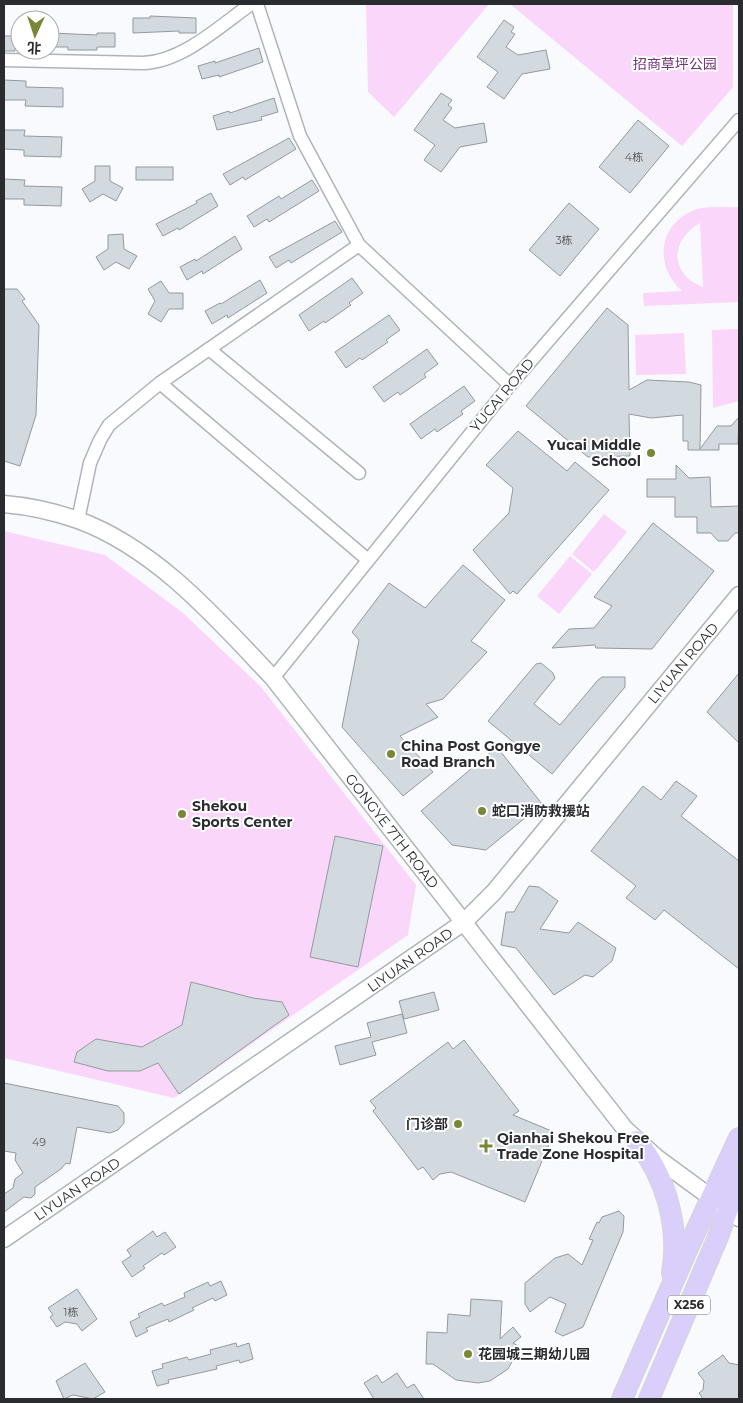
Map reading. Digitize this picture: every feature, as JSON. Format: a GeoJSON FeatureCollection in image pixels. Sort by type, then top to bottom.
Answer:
{"type":"FeatureCollection","features":[{"type":"Feature","properties":{"kind":"main road","name":"X256"},"geometry":{"type":"LineString","coordinates":[[622,1399],[739,1138]]}},
{"type":"Feature","properties":{"kind":"main road"},"geometry":{"type":"LineString","coordinates":[[637,1141],[652,1162],[669,1206],[673,1232],[674,1263],[668,1295]]}},
{"type":"Feature","properties":{"kind":"main road","name":"X256"},"geometry":{"type":"LineString","coordinates":[[649,1399],[734,1214],[739,1178]]}},
{"type":"Feature","properties":{"kind":"street"},"geometry":{"type":"LineString","coordinates":[[4,60],[142,63],[163,60],[181,52],[251,4]]}},
{"type":"Feature","properties":{"kind":"street"},"geometry":{"type":"LineString","coordinates":[[257,4],[300,136],[359,245],[510,385]]}},
{"type":"Feature","properties":{"kind":"street","name":"YUCAI ROAD"},"geometry":{"type":"LineString","coordinates":[[273,678],[510,385],[739,120]]}},
{"type":"Feature","properties":{"kind":"street"},"geometry":{"type":"LineString","coordinates":[[78,520],[90,464],[100,440],[109,425],[160,383],[359,245]]}},
{"type":"Feature","properties":{"kind":"street"},"geometry":{"type":"LineString","coordinates":[[209,349],[359,473]]}},
{"type":"Feature","properties":{"kind":"street"},"geometry":{"type":"LineString","coordinates":[[160,383],[368,560]]}},
{"type":"Feature","properties":{"kind":"street","name":"GONGYE 7TH ROAD"},"geometry":{"type":"LineString","coordinates":[[4,504],[78,520],[114,538],[170,577],[207,610],[273,678],[600,1098],[637,1141],[734,1214]]}},
{"type":"Feature","properties":{"kind":"street","name":"LIYUAN ROAD"},"geometry":{"type":"LineString","coordinates":[[4,1239],[464,922],[494,892],[739,595]]}},
{"type":"Feature","properties":{"kind":"green space"},"geometry":{"type":"Polygon","coordinates":[[[366,4],[489,4],[394,117],[368,92],[366,4]]]}},
{"type":"Feature","properties":{"kind":"green space","name":"招商草坪公园"},"geometry":{"type":"Polygon","coordinates":[[[510,4],[733,4],[733,87],[682,146],[510,4]]]}},
{"type":"Feature","properties":{"kind":"green space"},"geometry":{"type":"Polygon","coordinates":[[[739,207],[739,302],[644,306],[643,293],[682,291],[667,271],[664,259],[666,237],[680,218],[697,209],[739,207]],[[700,223],[683,238],[678,256],[679,266],[684,274],[703,287],[700,223]]]}},
{"type":"Feature","properties":{"kind":"green space"},"geometry":{"type":"Polygon","coordinates":[[[739,329],[739,401],[713,408],[712,330],[739,329]]]}},
{"type":"Feature","properties":{"kind":"green space"},"geometry":{"type":"Polygon","coordinates":[[[684,333],[686,374],[636,375],[635,335],[684,333]]]}},
{"type":"Feature","properties":{"kind":"green space"},"geometry":{"type":"Polygon","coordinates":[[[604,514],[627,532],[594,572],[572,554],[604,514]]]}},
{"type":"Feature","properties":{"kind":"green space","name":"Shekou Sports Center"},"geometry":{"type":"Polygon","coordinates":[[[4,531],[105,555],[183,613],[261,687],[416,885],[408,935],[174,1098],[4,1058],[4,531]]]}},
{"type":"Feature","properties":{"kind":"green space"},"geometry":{"type":"Polygon","coordinates":[[[570,556],[592,574],[559,614],[537,596],[570,556]]]}},
{"type":"Feature","properties":{"kind":"building"},"geometry":{"type":"Polygon","coordinates":[[[150,16],[196,18],[196,33],[179,33],[179,31],[133,33],[133,18],[150,18],[150,16]]]}},
{"type":"Feature","properties":{"kind":"building"},"geometry":{"type":"Polygon","coordinates":[[[504,20],[514,27],[511,32],[515,34],[506,47],[518,55],[546,50],[550,69],[522,74],[504,99],[487,87],[498,72],[477,57],[504,20]]]}},
{"type":"Feature","properties":{"kind":"building"},"geometry":{"type":"Polygon","coordinates":[[[60,33],[97,35],[97,33],[115,33],[115,47],[97,47],[97,50],[68,50],[68,47],[60,47],[60,33]]]}},
{"type":"Feature","properties":{"kind":"building"},"geometry":{"type":"Polygon","coordinates":[[[4,36],[10,36],[10,51],[4,51],[4,36]]]}},
{"type":"Feature","properties":{"kind":"building"},"geometry":{"type":"Polygon","coordinates":[[[259,48],[263,62],[219,77],[219,75],[202,79],[198,66],[215,61],[215,63],[259,48]]]}},
{"type":"Feature","properties":{"kind":"building"},"geometry":{"type":"Polygon","coordinates":[[[4,80],[26,81],[26,87],[63,88],[63,107],[25,106],[26,100],[4,100],[4,80]]]}},
{"type":"Feature","properties":{"kind":"building"},"geometry":{"type":"Polygon","coordinates":[[[441,93],[452,100],[448,105],[452,108],[443,120],[455,128],[484,123],[487,142],[460,147],[441,172],[424,160],[435,145],[414,130],[441,93]]]}},
{"type":"Feature","properties":{"kind":"building"},"geometry":{"type":"Polygon","coordinates":[[[274,98],[278,112],[261,117],[262,120],[217,130],[213,116],[229,111],[230,113],[274,98]]]}},
{"type":"Feature","properties":{"kind":"building"},"geometry":{"type":"Polygon","coordinates":[[[638,120],[669,146],[630,193],[599,167],[638,120]]]}},
{"type":"Feature","properties":{"kind":"building"},"geometry":{"type":"Polygon","coordinates":[[[4,130],[25,130],[24,136],[62,137],[61,157],[24,156],[24,150],[4,149],[4,130]]]}},
{"type":"Feature","properties":{"kind":"building"},"geometry":{"type":"Polygon","coordinates":[[[289,138],[296,149],[245,180],[243,177],[230,185],[223,174],[289,138]]]}},
{"type":"Feature","properties":{"kind":"building"},"geometry":{"type":"Polygon","coordinates":[[[95,166],[110,166],[110,181],[123,188],[116,201],[103,194],[90,202],[82,189],[95,181],[95,166]]]}},
{"type":"Feature","properties":{"kind":"building"},"geometry":{"type":"Polygon","coordinates":[[[136,167],[173,167],[173,180],[136,180],[136,167]]]}},
{"type":"Feature","properties":{"kind":"building"},"geometry":{"type":"Polygon","coordinates":[[[4,179],[25,180],[24,186],[62,187],[61,206],[24,205],[24,199],[4,199],[4,179]]]}},
{"type":"Feature","properties":{"kind":"building"},"geometry":{"type":"Polygon","coordinates":[[[312,180],[319,191],[269,222],[267,219],[254,227],[247,216],[279,196],[281,199],[312,180]]]}},
{"type":"Feature","properties":{"kind":"building"},"geometry":{"type":"Polygon","coordinates":[[[211,193],[218,206],[179,230],[178,228],[163,236],[156,224],[197,203],[196,201],[211,193]]]}},
{"type":"Feature","properties":{"kind":"building"},"geometry":{"type":"Polygon","coordinates":[[[569,203],[599,229],[560,276],[529,250],[569,203]]]}},
{"type":"Feature","properties":{"kind":"building"},"geometry":{"type":"Polygon","coordinates":[[[335,221],[342,232],[291,263],[289,260],[276,268],[269,257],[335,221]]]}},
{"type":"Feature","properties":{"kind":"building"},"geometry":{"type":"Polygon","coordinates":[[[123,234],[124,249],[137,256],[129,269],[116,262],[104,270],[96,257],[108,249],[108,235],[123,234]]]}},
{"type":"Feature","properties":{"kind":"building"},"geometry":{"type":"Polygon","coordinates":[[[235,236],[242,249],[203,274],[202,271],[187,280],[180,267],[195,259],[196,261],[235,236]]]}},
{"type":"Feature","properties":{"kind":"building"},"geometry":{"type":"Polygon","coordinates":[[[352,278],[363,293],[349,303],[351,305],[325,323],[324,321],[309,331],[299,315],[352,278]]]}},
{"type":"Feature","properties":{"kind":"building"},"geometry":{"type":"Polygon","coordinates":[[[260,280],[267,293],[228,318],[227,315],[212,324],[205,311],[221,304],[260,280]]]}},
{"type":"Feature","properties":{"kind":"building"},"geometry":{"type":"Polygon","coordinates":[[[161,281],[169,293],[183,293],[183,309],[169,309],[161,322],[148,314],[155,301],[148,289],[161,281]]]}},
{"type":"Feature","properties":{"kind":"building"},"geometry":{"type":"Polygon","coordinates":[[[4,289],[17,289],[25,299],[22,301],[39,325],[36,415],[20,466],[4,461],[4,289]]]}},
{"type":"Feature","properties":{"kind":"building"},"geometry":{"type":"Polygon","coordinates":[[[607,308],[628,325],[629,390],[647,380],[689,382],[701,385],[700,449],[717,426],[731,426],[739,417],[738,444],[719,444],[719,450],[688,450],[688,441],[683,441],[683,415],[651,418],[629,414],[630,456],[588,457],[526,406],[607,308]]]}},
{"type":"Feature","properties":{"kind":"building"},"geometry":{"type":"Polygon","coordinates":[[[389,315],[400,330],[386,340],[388,342],[362,360],[360,358],[346,368],[335,352],[389,315]]]}},
{"type":"Feature","properties":{"kind":"building"},"geometry":{"type":"Polygon","coordinates":[[[427,349],[438,364],[424,374],[426,377],[400,395],[398,392],[384,402],[373,387],[427,349]]]}},
{"type":"Feature","properties":{"kind":"building"},"geometry":{"type":"Polygon","coordinates":[[[464,386],[475,401],[461,411],[463,414],[437,432],[435,429],[421,439],[410,424],[464,386]]]}},
{"type":"Feature","properties":{"kind":"building"},"geometry":{"type":"Polygon","coordinates":[[[518,431],[567,471],[575,462],[609,490],[517,594],[513,591],[510,594],[473,550],[509,513],[513,488],[486,465],[518,431]]]}},
{"type":"Feature","properties":{"kind":"building"},"geometry":{"type":"Polygon","coordinates":[[[676,465],[689,478],[710,477],[711,507],[739,506],[739,533],[735,533],[728,541],[718,541],[711,533],[697,533],[697,517],[675,517],[675,497],[647,497],[647,479],[676,479],[676,465]]]}},
{"type":"Feature","properties":{"kind":"building"},"geometry":{"type":"Polygon","coordinates":[[[653,523],[714,571],[652,649],[596,648],[595,645],[552,648],[569,629],[594,628],[612,606],[594,597],[653,523]]]}},
{"type":"Feature","properties":{"kind":"building"},"geometry":{"type":"Polygon","coordinates":[[[463,565],[505,600],[471,641],[487,652],[443,699],[426,704],[438,717],[400,736],[433,772],[403,796],[342,727],[359,640],[352,632],[389,583],[425,608],[463,565]]]}},
{"type":"Feature","properties":{"kind":"building"},"geometry":{"type":"Polygon","coordinates":[[[541,663],[553,673],[555,678],[534,704],[560,725],[602,677],[625,677],[625,687],[552,774],[488,721],[536,664],[541,663]]]}},
{"type":"Feature","properties":{"kind":"building"},"geometry":{"type":"Polygon","coordinates":[[[739,673],[739,743],[707,712],[739,673]]]}},
{"type":"Feature","properties":{"kind":"building"},"geometry":{"type":"Polygon","coordinates":[[[497,747],[542,804],[486,850],[452,845],[421,811],[497,747]]]}},
{"type":"Feature","properties":{"kind":"building"},"geometry":{"type":"Polygon","coordinates":[[[676,781],[697,796],[681,816],[739,861],[739,969],[664,910],[655,920],[626,898],[636,886],[591,851],[643,786],[661,800],[676,781]]]}},
{"type":"Feature","properties":{"kind":"building"},"geometry":{"type":"Polygon","coordinates":[[[335,836],[383,846],[358,967],[310,957],[335,836]]]}},
{"type":"Feature","properties":{"kind":"building"},"geometry":{"type":"Polygon","coordinates":[[[529,886],[539,887],[558,901],[540,929],[569,933],[578,922],[616,948],[612,961],[593,977],[585,975],[554,995],[516,948],[501,945],[506,912],[514,912],[529,886]]]}},
{"type":"Feature","properties":{"kind":"building"},"geometry":{"type":"Polygon","coordinates":[[[191,982],[253,998],[282,1002],[289,1015],[179,1094],[158,1063],[140,1071],[108,1071],[74,1062],[77,1052],[96,1039],[142,1047],[182,1025],[191,982]]]}},
{"type":"Feature","properties":{"kind":"building"},"geometry":{"type":"Polygon","coordinates":[[[434,992],[439,1010],[404,1019],[399,1001],[434,992]]]}},
{"type":"Feature","properties":{"kind":"building"},"geometry":{"type":"Polygon","coordinates":[[[402,1014],[407,1033],[372,1042],[376,1055],[340,1065],[335,1046],[371,1037],[367,1023],[402,1014]]]}},
{"type":"Feature","properties":{"kind":"building","name":"门诊部"},"geometry":{"type":"Polygon","coordinates":[[[464,1040],[519,1111],[513,1115],[554,1132],[525,1202],[451,1172],[440,1174],[433,1180],[423,1167],[418,1170],[373,1111],[376,1108],[370,1101],[448,1042],[453,1049],[464,1040]]]}},
{"type":"Feature","properties":{"kind":"building"},"geometry":{"type":"Polygon","coordinates":[[[4,1083],[118,1106],[124,1113],[124,1123],[118,1130],[110,1133],[77,1127],[70,1164],[66,1163],[61,1169],[35,1187],[35,1194],[31,1198],[24,1197],[4,1212],[4,1194],[13,1188],[15,1179],[23,1173],[15,1160],[16,1153],[4,1151],[4,1083]]]}},
{"type":"Feature","properties":{"kind":"building"},"geometry":{"type":"Polygon","coordinates":[[[619,1211],[624,1216],[623,1232],[583,1327],[563,1336],[555,1332],[566,1304],[550,1297],[530,1312],[525,1304],[525,1283],[555,1258],[568,1254],[582,1265],[593,1240],[589,1239],[597,1222],[599,1223],[602,1217],[619,1211]]]}},
{"type":"Feature","properties":{"kind":"building"},"geometry":{"type":"Polygon","coordinates":[[[153,1231],[157,1237],[165,1232],[176,1247],[164,1255],[162,1253],[143,1266],[145,1268],[132,1277],[122,1262],[131,1256],[127,1250],[153,1231]]]}},
{"type":"Feature","properties":{"kind":"building"},"geometry":{"type":"Polygon","coordinates":[[[221,1281],[227,1295],[215,1301],[213,1298],[169,1322],[168,1319],[146,1328],[148,1331],[136,1337],[130,1322],[140,1317],[138,1314],[162,1303],[164,1306],[185,1297],[184,1293],[208,1282],[210,1286],[221,1281]]]}},
{"type":"Feature","properties":{"kind":"building"},"geometry":{"type":"Polygon","coordinates":[[[77,1289],[97,1319],[82,1331],[77,1324],[65,1322],[57,1327],[50,1317],[53,1315],[48,1308],[77,1289]]]}},
{"type":"Feature","properties":{"kind":"building"},"geometry":{"type":"Polygon","coordinates":[[[471,1299],[502,1301],[500,1339],[513,1327],[521,1337],[513,1343],[520,1347],[508,1369],[490,1381],[478,1383],[456,1380],[433,1364],[426,1364],[427,1332],[447,1333],[448,1314],[470,1316],[471,1299]]]}},
{"type":"Feature","properties":{"kind":"building"},"geometry":{"type":"Polygon","coordinates":[[[236,1343],[237,1347],[249,1343],[253,1359],[240,1363],[239,1360],[216,1366],[217,1369],[168,1380],[169,1383],[157,1386],[152,1371],[163,1368],[162,1364],[187,1357],[189,1360],[211,1354],[210,1350],[236,1343]]]}},
{"type":"Feature","properties":{"kind":"building"},"geometry":{"type":"Polygon","coordinates":[[[723,1355],[729,1363],[739,1365],[739,1399],[703,1399],[699,1393],[703,1390],[704,1381],[698,1373],[723,1355]]]}},
{"type":"Feature","properties":{"kind":"building"},"geometry":{"type":"Polygon","coordinates":[[[85,1363],[105,1392],[93,1399],[73,1395],[64,1399],[56,1381],[85,1363]]]}},
{"type":"Feature","properties":{"kind":"building"},"geometry":{"type":"Polygon","coordinates":[[[397,1373],[407,1388],[414,1384],[424,1399],[374,1399],[364,1383],[377,1375],[382,1383],[397,1373]]]}},
{"type":"Feature","properties":{"kind":"place","name":"Yucai Middle School"},"geometry":{"type":"Point","coordinates":[651,453]}},
{"type":"Feature","properties":{"kind":"place","name":"China Post Gongye Road Branch"},"geometry":{"type":"Point","coordinates":[391,754]}},
{"type":"Feature","properties":{"kind":"place","name":"蛇口消防救援站"},"geometry":{"type":"Point","coordinates":[482,811]}},
{"type":"Feature","properties":{"kind":"place","name":"Shekou Sports Center"},"geometry":{"type":"Point","coordinates":[182,814]}},
{"type":"Feature","properties":{"kind":"place","name":"门诊部"},"geometry":{"type":"Point","coordinates":[458,1124]}},
{"type":"Feature","properties":{"kind":"place","name":"Qianhai Shekou Free Trade Zone Hospital"},"geometry":{"type":"Point","coordinates":[486,1146]}},
{"type":"Feature","properties":{"kind":"place","name":"花园城三期幼儿园"},"geometry":{"type":"Point","coordinates":[468,1354]}}]}
